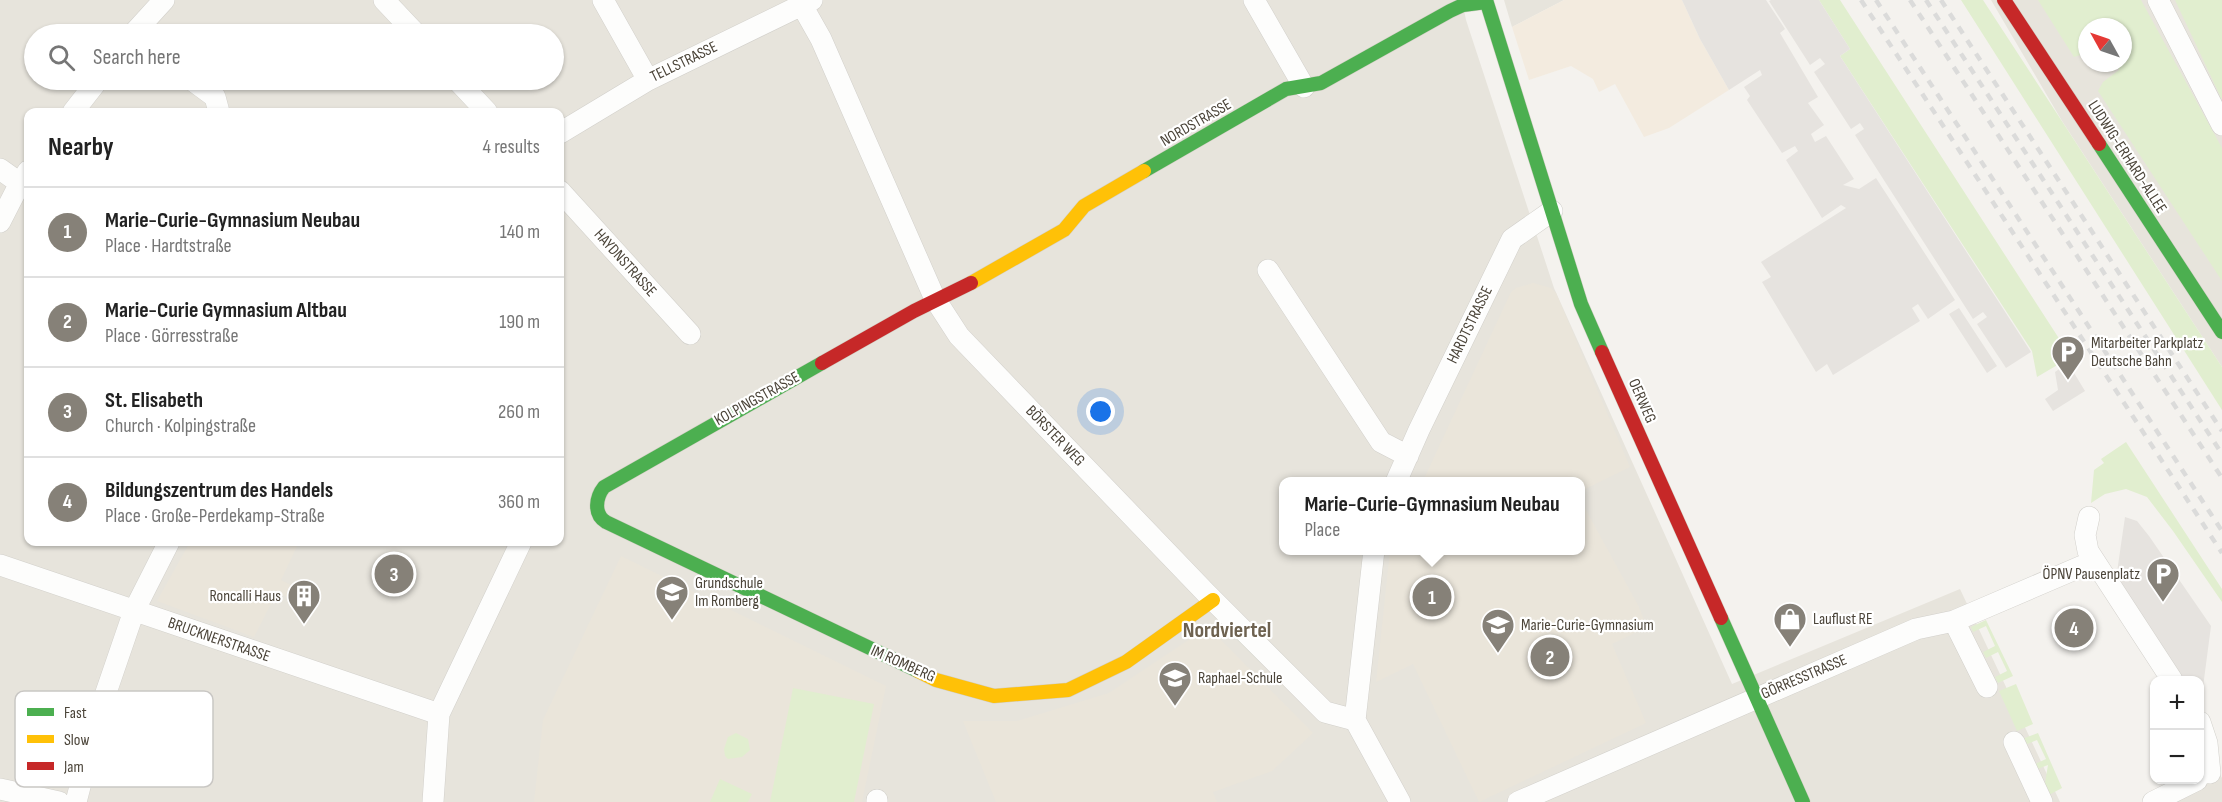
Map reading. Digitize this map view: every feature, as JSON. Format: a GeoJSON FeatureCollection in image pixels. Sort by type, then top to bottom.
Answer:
{"type":"FeatureCollection","features":[{"type":"Feature","properties":{"kind":"street"},"geometry":{"type":"LineString","coordinates":[[141,24],[164,0]]}},
{"type":"Feature","properties":{"kind":"street"},"geometry":{"type":"LineString","coordinates":[[384,0],[407,24]]}},
{"type":"Feature","properties":{"kind":"street"},"geometry":{"type":"LineString","coordinates":[[603,0],[648,80]]}},
{"type":"Feature","properties":{"kind":"street"},"geometry":{"type":"LineString","coordinates":[[1254,0],[1304,87]]}},
{"type":"Feature","properties":{"kind":"street","name":"LUDWIG-ERHARD-ALLEE"},"geometry":{"type":"LineString","coordinates":[[2004,0],[2222,332]]}},
{"type":"Feature","properties":{"kind":"street"},"geometry":{"type":"LineString","coordinates":[[2158,0],[2222,124]]}},
{"type":"Feature","properties":{"kind":"street","name":"NORDSTRASSE"},"geometry":{"type":"LineString","coordinates":[[935,299],[970,283],[1064,230],[1084,206],[1286,89],[1322,83],[1449,11],[1463,5],[1486,1]]}},
{"type":"Feature","properties":{"kind":"street","name":"OERWEG"},"geometry":{"type":"LineString","coordinates":[[1486,1],[1581,304],[1803,802]]}},
{"type":"Feature","properties":{"kind":"street","name":"TELLSTRASSE"},"geometry":{"type":"LineString","coordinates":[[564,130],[648,80],[804,2]]}},
{"type":"Feature","properties":{"kind":"street","name":"BÖRSTER WEG"},"geometry":{"type":"LineString","coordinates":[[804,2],[935,299],[959,336],[1213,600],[1325,712],[1355,720]]}},
{"type":"Feature","properties":{"kind":"street"},"geometry":{"type":"LineString","coordinates":[[76,108],[90,90]]}},
{"type":"Feature","properties":{"kind":"street"},"geometry":{"type":"LineString","coordinates":[[206,90],[215,97],[218,108]]}},
{"type":"Feature","properties":{"kind":"street"},"geometry":{"type":"LineString","coordinates":[[466,90],[483,108]]}},
{"type":"Feature","properties":{"kind":"street"},"geometry":{"type":"LineString","coordinates":[[0,169],[24,180]]}},
{"type":"Feature","properties":{"kind":"street"},"geometry":{"type":"LineString","coordinates":[[0,222],[24,184]]}},
{"type":"Feature","properties":{"kind":"street","name":"HAYDNSTRASSE"},"geometry":{"type":"LineString","coordinates":[[564,195],[690,334]]}},
{"type":"Feature","properties":{"kind":"street","name":"HARDTSTRASSE"},"geometry":{"type":"LineString","coordinates":[[1398,477],[1512,239],[1552,211]]}},
{"type":"Feature","properties":{"kind":"street"},"geometry":{"type":"LineString","coordinates":[[1268,270],[1381,442],[1408,456]]}},
{"type":"Feature","properties":{"kind":"street","name":"KOLPINGSTRASSE"},"geometry":{"type":"LineString","coordinates":[[599,513],[597,499],[604,487],[935,299]]}},
{"type":"Feature","properties":{"kind":"street","name":"IM ROMBERG"},"geometry":{"type":"LineString","coordinates":[[599,513],[601,519],[606,522],[898,663],[936,680],[994,696],[1068,690],[1126,662],[1213,600]]}},
{"type":"Feature","properties":{"kind":"street"},"geometry":{"type":"LineString","coordinates":[[2089,517],[2085,535],[2088,551],[2169,676]]}},
{"type":"Feature","properties":{"kind":"street"},"geometry":{"type":"LineString","coordinates":[[107,691],[134,611],[167,546]]}},
{"type":"Feature","properties":{"kind":"street"},"geometry":{"type":"LineString","coordinates":[[433,802],[439,714],[519,546]]}},
{"type":"Feature","properties":{"kind":"street"},"geometry":{"type":"LineString","coordinates":[[1373,555],[1355,720],[1400,802]]}},
{"type":"Feature","properties":{"kind":"street","name":"GÖRRESSTRASSE"},"geometry":{"type":"LineString","coordinates":[[1518,802],[1916,629],[1954,621],[2094,561]]}},
{"type":"Feature","properties":{"kind":"street","name":"BRUCKNERSTRASSE"},"geometry":{"type":"LineString","coordinates":[[0,565],[439,714]]}},
{"type":"Feature","properties":{"kind":"street"},"geometry":{"type":"LineString","coordinates":[[1954,621],[1987,687]]}},
{"type":"Feature","properties":{"kind":"street"},"geometry":{"type":"LineString","coordinates":[[2153,802],[2207,778],[2207,743],[2202,730]]}},
{"type":"Feature","properties":{"kind":"street"},"geometry":{"type":"LineString","coordinates":[[2014,742],[2042,802]]}},
{"type":"Feature","properties":{"kind":"street"},"geometry":{"type":"LineString","coordinates":[[76,802],[80,787]]}},
{"type":"Feature","properties":{"kind":"street"},"geometry":{"type":"LineString","coordinates":[[0,789],[59,802]]}},
{"type":"Feature","properties":{"kind":"shaded area"},"geometry":{"type":"Polygon","coordinates":[[[0,0],[1462,0],[1466,20],[1554,288],[1732,684],[1960,589],[2060,802],[0,802],[0,0]]]}},
{"type":"Feature","properties":{"kind":"shaded area"},"geometry":{"type":"Polygon","coordinates":[[[1504,0],[1564,0],[1512,27],[1504,0]]]}},
{"type":"Feature","properties":{"kind":"shaded area"},"geometry":{"type":"Polygon","coordinates":[[[1564,0],[1682,0],[1700,39],[1729,90],[1669,128],[1644,137],[1615,84],[1599,92],[1593,79],[1571,66],[1529,80],[1512,27],[1564,0]]]}},
{"type":"Feature","properties":{"kind":"shaded area"},"geometry":{"type":"Polygon","coordinates":[[[1682,0],[1766,0],[1785,29],[1780,33],[1818,97],[1808,103],[1824,125],[1811,134],[1815,142],[1826,136],[1854,179],[1843,185],[1859,189],[1876,178],[1955,300],[1928,319],[1918,304],[1912,308],[1920,321],[1833,375],[1827,364],[1816,372],[1762,282],[1771,277],[1761,262],[1846,208],[1841,205],[1822,218],[1786,160],[1798,151],[1795,146],[1782,153],[1747,100],[1750,96],[1744,87],[1762,75],[1760,70],[1729,90],[1700,39],[1682,0]]]}},
{"type":"Feature","properties":{"kind":"shaded area"},"geometry":{"type":"Polygon","coordinates":[[[1819,0],[1850,49],[1840,56],[2031,352],[2006,368],[1977,324],[1987,317],[1983,312],[1973,319],[1855,135],[1864,129],[1860,123],[1851,129],[1814,72],[1825,64],[1820,58],[1810,65],[1769,1],[1819,0]]]}},
{"type":"Feature","properties":{"kind":"shaded area"},"geometry":{"type":"Polygon","coordinates":[[[1991,0],[2222,0],[2222,367],[2062,121],[1991,0]]]}},
{"type":"Feature","properties":{"kind":"shaded area"},"geometry":{"type":"Polygon","coordinates":[[[1533,283],[1551,288],[1556,293],[1630,467],[1585,489],[1585,477],[1425,477],[1511,292],[1516,288],[1533,283]]]}},
{"type":"Feature","properties":{"kind":"shaded area"},"geometry":{"type":"Polygon","coordinates":[[[1959,308],[1997,366],[1987,373],[1949,314],[1959,308]]]}},
{"type":"Feature","properties":{"kind":"shaded area","name":"Mitarbeiter Parkplatz Deutsche Bahn"},"geometry":{"type":"Polygon","coordinates":[[[2068,363],[2085,391],[2053,411],[2045,399],[2058,390],[2055,372],[2068,363]]]}},
{"type":"Feature","properties":{"kind":"shaded area","name":"Marie-Curie-Gymnasium"},"geometry":{"type":"Polygon","coordinates":[[[1585,508],[1639,607],[1647,627],[1612,644],[1646,723],[1479,802],[1413,664],[1376,682],[1390,555],[1585,555],[1585,508]]]}},
{"type":"Feature","properties":{"kind":"shaded area","name":"ÖPNV Pausenplatz"},"geometry":{"type":"Polygon","coordinates":[[[2125,517],[2137,521],[2149,536],[2211,626],[2204,679],[2204,676],[2179,676],[2116,579],[2125,517]]]}},
{"type":"Feature","properties":{"kind":"shaded area"},"geometry":{"type":"Polygon","coordinates":[[[188,546],[297,546],[281,580],[299,589],[293,600],[277,592],[254,637],[157,601],[188,546]]]}},
{"type":"Feature","properties":{"kind":"shaded area","name":"Grundschule Im Romberg"},"geometry":{"type":"Polygon","coordinates":[[[621,556],[886,686],[862,802],[534,802],[543,720],[621,556]]]}},
{"type":"Feature","properties":{"kind":"shaded area","name":"Raphael-Schule"},"geometry":{"type":"Polygon","coordinates":[[[1208,627],[1313,733],[1272,771],[1213,792],[1217,802],[996,802],[963,721],[1017,721],[1109,693],[1208,627]]]}},
{"type":"Feature","properties":{"kind":"shaded area"},"geometry":{"type":"Polygon","coordinates":[[[2214,766],[2222,778],[2222,802],[2166,802],[2190,784],[2204,784],[2204,774],[2214,766]]]}},
{"type":"Feature","properties":{"kind":"green space"},"geometry":{"type":"Polygon","coordinates":[[[1819,0],[1840,0],[2071,357],[2037,377],[2032,351],[1840,56],[1850,49],[1819,0]]]}},
{"type":"Feature","properties":{"kind":"green space"},"geometry":{"type":"Polygon","coordinates":[[[1961,0],[1983,0],[2222,367],[2222,410],[1961,0]]]}},
{"type":"Feature","properties":{"kind":"green space"},"geometry":{"type":"Polygon","coordinates":[[[2038,0],[2141,0],[2222,148],[2222,281],[2098,91],[2103,82],[2116,72],[2132,72],[2132,18],[2078,18],[2078,56],[2074,57],[2038,0]]]}},
{"type":"Feature","properties":{"kind":"green space"},"geometry":{"type":"Polygon","coordinates":[[[2175,0],[2222,0],[2222,100],[2175,0]]]}},
{"type":"Feature","properties":{"kind":"green space"},"geometry":{"type":"Polygon","coordinates":[[[2126,442],[2222,589],[2222,602],[2147,497],[2126,489],[2105,494],[2091,503],[2094,470],[2104,463],[2101,459],[2126,442]]]}},
{"type":"Feature","properties":{"kind":"green space"},"geometry":{"type":"Polygon","coordinates":[[[1986,620],[2013,676],[1998,683],[1995,677],[2007,671],[1998,652],[1986,658],[1983,652],[1995,646],[1986,626],[1973,632],[1971,627],[1986,620]]]}},
{"type":"Feature","properties":{"kind":"green space"},"geometry":{"type":"Polygon","coordinates":[[[2016,684],[2033,724],[2017,731],[1999,691],[2016,684]]]}},
{"type":"Feature","properties":{"kind":"green space"},"geometry":{"type":"Polygon","coordinates":[[[793,688],[874,704],[854,802],[770,802],[793,688]]]}},
{"type":"Feature","properties":{"kind":"green space"},"geometry":{"type":"Polygon","coordinates":[[[736,733],[748,739],[750,750],[742,757],[728,759],[724,749],[728,737],[736,733]]]}},
{"type":"Feature","properties":{"kind":"green space"},"geometry":{"type":"Polygon","coordinates":[[[2038,733],[2062,788],[2047,796],[2044,789],[2048,765],[2035,770],[2033,765],[2046,759],[2037,740],[2025,745],[2022,739],[2038,733]]]}},
{"type":"Feature","properties":{"kind":"green space"},"geometry":{"type":"Polygon","coordinates":[[[720,779],[752,794],[748,802],[710,802],[720,779]]]}},
{"type":"Feature","properties":{"kind":"railway"},"geometry":{"type":"LineString","coordinates":[[1861,0],[2222,553]]}},
{"type":"Feature","properties":{"kind":"railway"},"geometry":{"type":"LineString","coordinates":[[1876,0],[2222,531]]}},
{"type":"Feature","properties":{"kind":"railway"},"geometry":{"type":"LineString","coordinates":[[1910,0],[2222,478]]}},
{"type":"Feature","properties":{"kind":"railway"},"geometry":{"type":"LineString","coordinates":[[1926,0],[2222,454]]}},
{"type":"Feature","properties":{"kind":"railway"},"geometry":{"type":"LineString","coordinates":[[1941,0],[2222,431]]}},
{"type":"Feature","properties":{"kind":"traffic: fast"},"geometry":{"type":"LineString","coordinates":[[1486,0],[1581,304],[1602,352]]}},
{"type":"Feature","properties":{"kind":"traffic: fast"},"geometry":{"type":"LineString","coordinates":[[1144,171],[1286,89],[1321,83],[1450,11],[1463,5],[1486,2]]}},
{"type":"Feature","properties":{"kind":"traffic: fast"},"geometry":{"type":"LineString","coordinates":[[2099,144],[2222,332]]}},
{"type":"Feature","properties":{"kind":"traffic: fast"},"geometry":{"type":"LineString","coordinates":[[822,363],[604,487],[597,505],[599,515],[606,522],[918,671]]}},
{"type":"Feature","properties":{"kind":"traffic: fast"},"geometry":{"type":"LineString","coordinates":[[1721,618],[1803,802]]}},
{"type":"Feature","properties":{"kind":"traffic: slow"},"geometry":{"type":"LineString","coordinates":[[971,283],[1064,230],[1084,206],[1144,171]]}},
{"type":"Feature","properties":{"kind":"traffic: slow"},"geometry":{"type":"LineString","coordinates":[[918,671],[936,680],[994,696],[1068,690],[1126,662],[1213,600]]}},
{"type":"Feature","properties":{"kind":"traffic: jam"},"geometry":{"type":"LineString","coordinates":[[2004,0],[2099,144]]}},
{"type":"Feature","properties":{"kind":"traffic: jam"},"geometry":{"type":"LineString","coordinates":[[822,363],[914,311],[971,283]]}},
{"type":"Feature","properties":{"kind":"traffic: jam"},"geometry":{"type":"LineString","coordinates":[[1602,352],[1721,618]]}},
{"type":"Feature","properties":{"kind":"place","name":"Mitarbeiter Parkplatz Deutsche Bahn"},"geometry":{"type":"Point","coordinates":[2068,381]}},
{"type":"Feature","properties":{"kind":"place","name":"St. Elisabeth"},"geometry":{"type":"Point","coordinates":[394,574]}},
{"type":"Feature","properties":{"kind":"place","name":"Marie-Curie-Gymnasium Neubau"},"geometry":{"type":"Point","coordinates":[1432,597]}},
{"type":"Feature","properties":{"kind":"place","name":"ÖPNV Pausenplatz"},"geometry":{"type":"Point","coordinates":[2163,603]}},
{"type":"Feature","properties":{"kind":"place","name":"Grundschule Im Romberg"},"geometry":{"type":"Point","coordinates":[672,621]}},
{"type":"Feature","properties":{"kind":"place","name":"Roncalli Haus"},"geometry":{"type":"Point","coordinates":[304,625]}},
{"type":"Feature","properties":{"kind":"place","name":"Bildungszentrum des Handels"},"geometry":{"type":"Point","coordinates":[2074,628]}},
{"type":"Feature","properties":{"kind":"place","name":"Lauflust RE"},"geometry":{"type":"Point","coordinates":[1790,648]}},
{"type":"Feature","properties":{"kind":"place","name":"Marie-Curie-Gymnasium"},"geometry":{"type":"Point","coordinates":[1498,654]}},
{"type":"Feature","properties":{"kind":"place","name":"Marie-Curie Gymnasium Altbau"},"geometry":{"type":"Point","coordinates":[1550,657]}},
{"type":"Feature","properties":{"kind":"place","name":"Raphael-Schule"},"geometry":{"type":"Point","coordinates":[1175,707]}},
{"type":"Feature","properties":{"kind":"district","name":"Nordviertel"},"geometry":{"type":"Point","coordinates":[1227,630]}}]}
